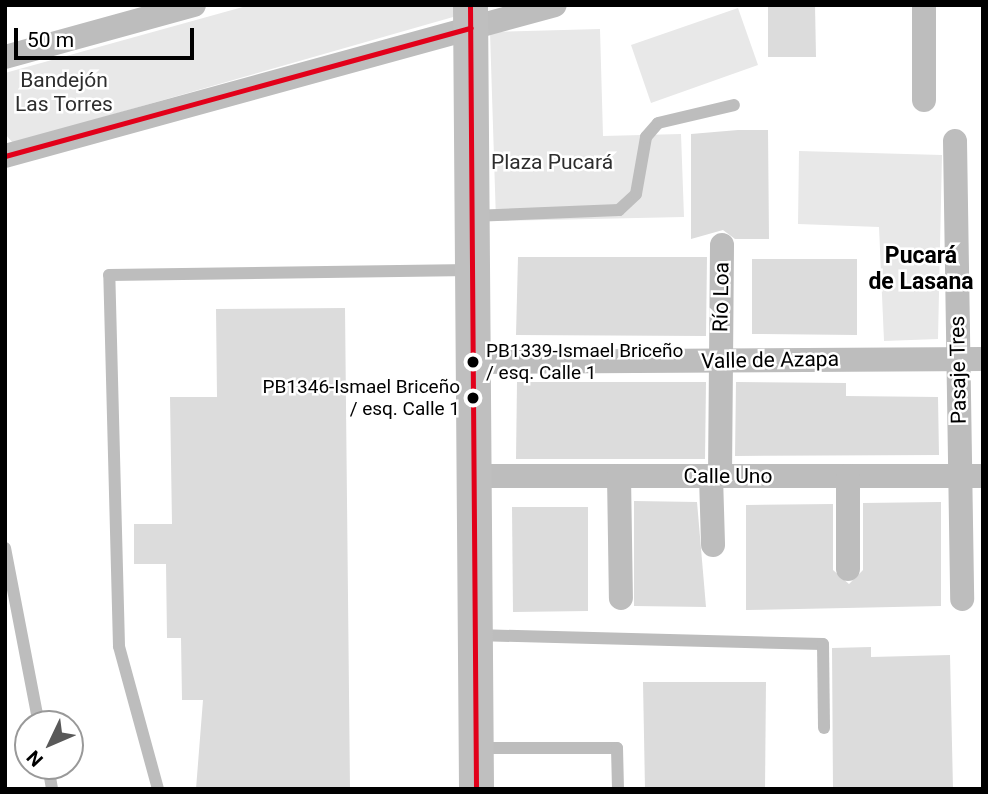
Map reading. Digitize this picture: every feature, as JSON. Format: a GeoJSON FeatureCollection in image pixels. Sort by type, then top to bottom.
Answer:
{"type":"FeatureCollection","features":[{"type":"Feature","properties":{"kind":"street"},"geometry":{"type":"LineString","coordinates":[[5,57],[194,5]]}},
{"type":"Feature","properties":{"kind":"street"},"geometry":{"type":"LineString","coordinates":[[5,156],[470,17],[555,5]]}},
{"type":"Feature","properties":{"kind":"street"},"geometry":{"type":"LineString","coordinates":[[924,5],[924,100]]}},
{"type":"Feature","properties":{"kind":"street"},"geometry":{"type":"LineString","coordinates":[[470,17],[476,789]]}},
{"type":"Feature","properties":{"kind":"street","name":"Pasaje Tres"},"geometry":{"type":"LineString","coordinates":[[955,141],[971,359],[971,476],[962,599]]}},
{"type":"Feature","properties":{"kind":"street","name":"Río Loa"},"geometry":{"type":"LineString","coordinates":[[713,545],[721,360],[722,245]]}},
{"type":"Feature","properties":{"kind":"street","name":"Valle de Azapa"},"geometry":{"type":"LineString","coordinates":[[473,362],[971,359]]}},
{"type":"Feature","properties":{"kind":"street","name":"Calle Uno"},"geometry":{"type":"LineString","coordinates":[[474,476],[971,476]]}},
{"type":"Feature","properties":{"kind":"street"},"geometry":{"type":"LineString","coordinates":[[619,476],[621,598]]}},
{"type":"Feature","properties":{"kind":"street"},"geometry":{"type":"LineString","coordinates":[[848,476],[848,569]]}},
{"type":"Feature","properties":{"kind":"lane"},"geometry":{"type":"LineString","coordinates":[[472,216],[619,209],[636,194],[646,136],[658,123],[734,105]]}},
{"type":"Feature","properties":{"kind":"lane"},"geometry":{"type":"LineString","coordinates":[[158,789],[119,646],[109,275],[473,270]]}},
{"type":"Feature","properties":{"kind":"lane"},"geometry":{"type":"LineString","coordinates":[[5,548],[36,710]]}},
{"type":"Feature","properties":{"kind":"lane"},"geometry":{"type":"LineString","coordinates":[[475,635],[823,644],[824,728]]}},
{"type":"Feature","properties":{"kind":"lane"},"geometry":{"type":"LineString","coordinates":[[475,748],[617,748],[618,789]]}},
{"type":"Feature","properties":{"kind":"green space","name":"Bandejón Las Torres"},"geometry":{"type":"Polygon","coordinates":[[[250,5],[495,5],[13,143],[5,134],[5,73],[250,5]]]}},
{"type":"Feature","properties":{"kind":"green space"},"geometry":{"type":"Polygon","coordinates":[[[738,8],[758,65],[651,103],[631,45],[738,8]]]}},
{"type":"Feature","properties":{"kind":"green space","name":"Plaza Pucará"},"geometry":{"type":"Polygon","coordinates":[[[600,29],[603,136],[681,134],[684,217],[496,221],[490,32],[600,29]]]}},
{"type":"Feature","properties":{"kind":"green space"},"geometry":{"type":"Polygon","coordinates":[[[799,151],[942,155],[938,339],[884,341],[879,227],[798,224],[799,151]]]}},
{"type":"Feature","properties":{"kind":"building"},"geometry":{"type":"Polygon","coordinates":[[[768,5],[815,5],[816,57],[768,57],[768,5]]]}},
{"type":"Feature","properties":{"kind":"building"},"geometry":{"type":"Polygon","coordinates":[[[768,130],[769,239],[735,239],[723,230],[691,239],[691,134],[768,130]]]}},
{"type":"Feature","properties":{"kind":"building"},"geometry":{"type":"Polygon","coordinates":[[[518,257],[707,257],[706,336],[516,335],[518,257]]]}},
{"type":"Feature","properties":{"kind":"building"},"geometry":{"type":"Polygon","coordinates":[[[752,259],[857,259],[857,335],[752,334],[752,259]]]}},
{"type":"Feature","properties":{"kind":"building"},"geometry":{"type":"Polygon","coordinates":[[[345,308],[350,789],[196,789],[203,700],[182,700],[181,638],[167,638],[166,564],[134,564],[134,524],[172,524],[170,397],[217,397],[216,309],[345,308]]]}},
{"type":"Feature","properties":{"kind":"building"},"geometry":{"type":"Polygon","coordinates":[[[517,382],[706,382],[705,459],[516,459],[517,382]]]}},
{"type":"Feature","properties":{"kind":"building"},"geometry":{"type":"Polygon","coordinates":[[[736,382],[846,383],[846,396],[938,397],[939,455],[735,456],[736,382]]]}},
{"type":"Feature","properties":{"kind":"building"},"geometry":{"type":"Polygon","coordinates":[[[634,501],[697,502],[706,607],[634,606],[634,501]]]}},
{"type":"Feature","properties":{"kind":"building"},"geometry":{"type":"Polygon","coordinates":[[[941,502],[941,606],[746,610],[746,505],[833,504],[833,570],[849,584],[863,570],[863,503],[941,502]]]}},
{"type":"Feature","properties":{"kind":"building"},"geometry":{"type":"Polygon","coordinates":[[[512,507],[588,507],[588,611],[513,612],[512,507]]]}},
{"type":"Feature","properties":{"kind":"building"},"geometry":{"type":"Polygon","coordinates":[[[871,647],[871,657],[950,655],[953,789],[833,789],[832,648],[871,647]]]}},
{"type":"Feature","properties":{"kind":"building"},"geometry":{"type":"Polygon","coordinates":[[[643,682],[766,682],[765,789],[645,789],[643,682]]]}},
{"type":"Feature","properties":{"kind":"transit line"},"geometry":{"type":"LineString","coordinates":[[470,5],[476,789]]}},
{"type":"Feature","properties":{"kind":"transit line"},"geometry":{"type":"LineString","coordinates":[[5,156],[471,28]]}},
{"type":"Feature","properties":{"kind":"place","name":"PB1339-Ismael Briceño / esq. Calle 1"},"geometry":{"type":"Point","coordinates":[473,362]}},
{"type":"Feature","properties":{"kind":"place","name":"PB1346-Ismael Briceño / esq. Calle 1"},"geometry":{"type":"Point","coordinates":[473,398]}},
{"type":"Feature","properties":{"kind":"district","name":"Pucará de Lasana"},"geometry":{"type":"Point","coordinates":[921,269]}}]}
